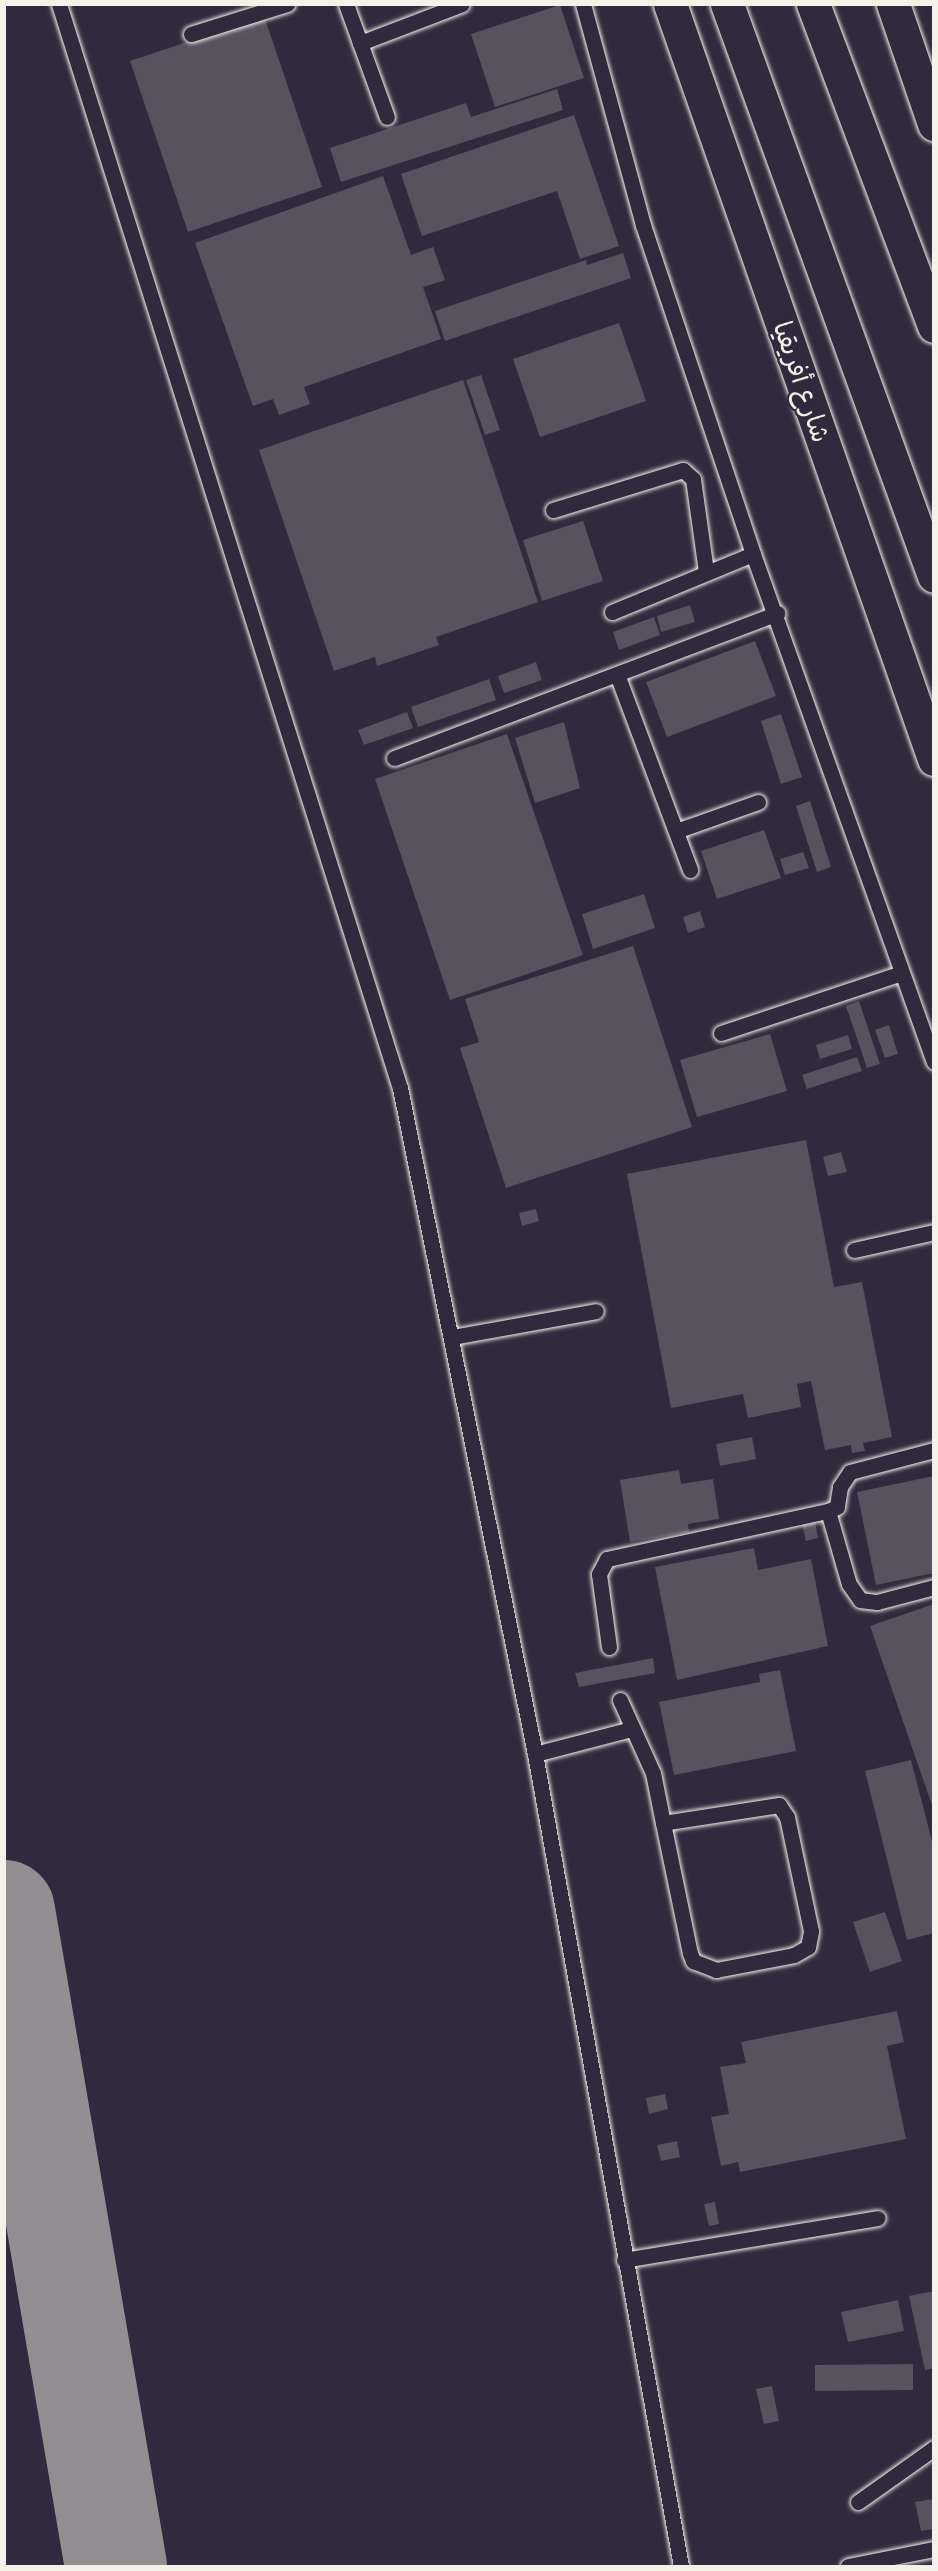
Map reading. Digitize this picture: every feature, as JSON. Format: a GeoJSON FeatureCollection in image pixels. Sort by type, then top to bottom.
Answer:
{"type":"FeatureCollection","features":[{"type":"Feature","properties":{"kind":"main road","name":"شارع أفريقيا"},"geometry":{"type":"LineString","coordinates":[[670,4],[933,759]]}},
{"type":"Feature","properties":{"kind":"main road"},"geometry":{"type":"LineString","coordinates":[[727,4],[933,576]]}},
{"type":"Feature","properties":{"kind":"main road"},"geometry":{"type":"LineString","coordinates":[[813,4],[933,326]]}},
{"type":"Feature","properties":{"kind":"main road"},"geometry":{"type":"LineString","coordinates":[[892,4],[933,124]]}},
{"type":"Feature","properties":{"kind":"lane"},"geometry":{"type":"LineString","coordinates":[[59,4],[384,1028],[452,1337],[535,1754],[624,2260],[681,2566]]}},
{"type":"Feature","properties":{"kind":"lane"},"geometry":{"type":"LineString","coordinates":[[190,34],[287,4]]}},
{"type":"Feature","properties":{"kind":"lane"},"geometry":{"type":"LineString","coordinates":[[346,4],[387,117]]}},
{"type":"Feature","properties":{"kind":"lane"},"geometry":{"type":"LineString","coordinates":[[360,43],[462,4]]}},
{"type":"Feature","properties":{"kind":"lane"},"geometry":{"type":"LineString","coordinates":[[583,4],[630,182],[753,554],[777,613],[933,1062]]}},
{"type":"Feature","properties":{"kind":"lane"},"geometry":{"type":"LineString","coordinates":[[553,510],[683,470],[693,479],[706,571]]}},
{"type":"Feature","properties":{"kind":"lane"},"geometry":{"type":"LineString","coordinates":[[612,612],[706,571],[753,554]]}},
{"type":"Feature","properties":{"kind":"lane"},"geometry":{"type":"LineString","coordinates":[[394,758],[618,677],[777,613]]}},
{"type":"Feature","properties":{"kind":"lane"},"geometry":{"type":"LineString","coordinates":[[618,677],[690,870]]}},
{"type":"Feature","properties":{"kind":"lane"},"geometry":{"type":"LineString","coordinates":[[676,831],[758,802]]}},
{"type":"Feature","properties":{"kind":"lane"},"geometry":{"type":"LineString","coordinates":[[721,1033],[901,973]]}},
{"type":"Feature","properties":{"kind":"lane"},"geometry":{"type":"LineString","coordinates":[[854,1250],[933,1232]]}},
{"type":"Feature","properties":{"kind":"lane"},"geometry":{"type":"LineString","coordinates":[[452,1337],[596,1311]]}},
{"type":"Feature","properties":{"kind":"lane"},"geometry":{"type":"LineString","coordinates":[[609,1647],[599,1574],[607,1559],[828,1511],[837,1507],[840,1487],[850,1472],[933,1450]]}},
{"type":"Feature","properties":{"kind":"lane"},"geometry":{"type":"LineString","coordinates":[[828,1511],[849,1584],[860,1600],[877,1602],[933,1587]]}},
{"type":"Feature","properties":{"kind":"lane"},"geometry":{"type":"LineString","coordinates":[[620,1700],[632,1729],[649,1758],[690,1953],[699,1967],[716,1970],[794,1955],[808,1947],[811,1931],[787,1817],[779,1805],[764,1803],[663,1823]]}},
{"type":"Feature","properties":{"kind":"lane"},"geometry":{"type":"LineString","coordinates":[[535,1754],[632,1729]]}},
{"type":"Feature","properties":{"kind":"lane"},"geometry":{"type":"LineString","coordinates":[[624,2260],[878,2218]]}},
{"type":"Feature","properties":{"kind":"lane"},"geometry":{"type":"LineString","coordinates":[[858,2502],[933,2448]]}},
{"type":"Feature","properties":{"kind":"lane"},"geometry":{"type":"LineString","coordinates":[[848,2566],[933,2549]]}},
{"type":"Feature","properties":{"kind":"building"},"geometry":{"type":"Polygon","coordinates":[[[560,5],[584,78],[495,107],[471,34],[560,5]]]}},
{"type":"Feature","properties":{"kind":"building"},"geometry":{"type":"Polygon","coordinates":[[[264,16],[322,187],[188,232],[130,61],[264,16]]]}},
{"type":"Feature","properties":{"kind":"building"},"geometry":{"type":"Polygon","coordinates":[[[557,89],[563,110],[341,182],[330,148],[466,103],[471,117],[557,89]]]}},
{"type":"Feature","properties":{"kind":"building"},"geometry":{"type":"Polygon","coordinates":[[[574,115],[619,246],[580,259],[557,191],[422,236],[401,174],[574,115]]]}},
{"type":"Feature","properties":{"kind":"building"},"geometry":{"type":"Polygon","coordinates":[[[383,176],[411,255],[433,247],[445,280],[423,287],[441,339],[304,387],[310,404],[279,415],[273,399],[253,406],[195,243],[383,176]]]}},
{"type":"Feature","properties":{"kind":"building"},"geometry":{"type":"Polygon","coordinates":[[[623,253],[631,278],[445,341],[435,311],[586,260],[587,265],[623,253]]]}},
{"type":"Feature","properties":{"kind":"building"},"geometry":{"type":"Polygon","coordinates":[[[619,323],[646,401],[540,437],[513,359],[619,323]]]}},
{"type":"Feature","properties":{"kind":"building"},"geometry":{"type":"Polygon","coordinates":[[[481,375],[500,430],[485,435],[466,380],[481,375]]]}},
{"type":"Feature","properties":{"kind":"building"},"geometry":{"type":"Polygon","coordinates":[[[463,380],[538,602],[436,637],[439,645],[377,666],[375,657],[334,671],[259,450],[463,380]]]}},
{"type":"Feature","properties":{"kind":"building"},"geometry":{"type":"Polygon","coordinates":[[[583,521],[603,581],[542,601],[523,540],[583,521]]]}},
{"type":"Feature","properties":{"kind":"building"},"geometry":{"type":"Polygon","coordinates":[[[690,605],[695,622],[661,632],[657,616],[690,605]]]}},
{"type":"Feature","properties":{"kind":"building"},"geometry":{"type":"Polygon","coordinates":[[[654,617],[660,635],[619,650],[613,632],[654,617]]]}},
{"type":"Feature","properties":{"kind":"building"},"geometry":{"type":"Polygon","coordinates":[[[755,641],[776,696],[667,737],[646,682],[755,641]]]}},
{"type":"Feature","properties":{"kind":"building"},"geometry":{"type":"Polygon","coordinates":[[[536,662],[542,680],[504,693],[498,676],[536,662]]]}},
{"type":"Feature","properties":{"kind":"building"},"geometry":{"type":"Polygon","coordinates":[[[489,679],[496,700],[418,727],[411,707],[489,679]]]}},
{"type":"Feature","properties":{"kind":"building"},"geometry":{"type":"Polygon","coordinates":[[[407,712],[413,728],[364,745],[358,730],[407,712]]]}},
{"type":"Feature","properties":{"kind":"building"},"geometry":{"type":"Polygon","coordinates":[[[781,714],[802,777],[781,784],[761,721],[781,714]]]}},
{"type":"Feature","properties":{"kind":"building"},"geometry":{"type":"Polygon","coordinates":[[[564,722],[580,788],[535,803],[515,738],[564,722]]]}},
{"type":"Feature","properties":{"kind":"building"},"geometry":{"type":"Polygon","coordinates":[[[507,734],[583,955],[450,1000],[375,779],[507,734]]]}},
{"type":"Feature","properties":{"kind":"building"},"geometry":{"type":"Polygon","coordinates":[[[810,801],[831,867],[817,872],[796,806],[810,801]]]}},
{"type":"Feature","properties":{"kind":"building"},"geometry":{"type":"Polygon","coordinates":[[[764,830],[781,878],[717,899],[701,851],[764,830]]]}},
{"type":"Feature","properties":{"kind":"building"},"geometry":{"type":"Polygon","coordinates":[[[803,852],[809,868],[785,875],[780,859],[803,852]]]}},
{"type":"Feature","properties":{"kind":"building"},"geometry":{"type":"Polygon","coordinates":[[[644,894],[655,928],[593,949],[582,914],[644,894]]]}},
{"type":"Feature","properties":{"kind":"building"},"geometry":{"type":"Polygon","coordinates":[[[700,911],[705,927],[688,933],[683,917],[700,911]]]}},
{"type":"Feature","properties":{"kind":"building"},"geometry":{"type":"Polygon","coordinates":[[[633,946],[692,1127],[506,1188],[460,1048],[479,1042],[465,999],[633,946]]]}},
{"type":"Feature","properties":{"kind":"building"},"geometry":{"type":"Polygon","coordinates":[[[859,1001],[880,1064],[867,1068],[846,1006],[859,1001]]]}},
{"type":"Feature","properties":{"kind":"building"},"geometry":{"type":"Polygon","coordinates":[[[889,1025],[898,1054],[885,1058],[875,1030],[889,1025]]]}},
{"type":"Feature","properties":{"kind":"building"},"geometry":{"type":"Polygon","coordinates":[[[770,1034],[787,1091],[697,1117],[680,1060],[770,1034]]]}},
{"type":"Feature","properties":{"kind":"building"},"geometry":{"type":"Polygon","coordinates":[[[848,1035],[852,1049],[820,1059],[816,1045],[848,1035]]]}},
{"type":"Feature","properties":{"kind":"building"},"geometry":{"type":"Polygon","coordinates":[[[857,1057],[862,1071],[807,1089],[802,1075],[857,1057]]]}},
{"type":"Feature","properties":{"kind":"building"},"geometry":{"type":"Polygon","coordinates":[[[806,1140],[834,1287],[862,1282],[892,1437],[863,1443],[865,1451],[852,1453],[851,1445],[825,1450],[811,1381],[797,1384],[801,1407],[748,1418],[743,1394],[671,1408],[627,1174],[806,1140]]]}},
{"type":"Feature","properties":{"kind":"building"},"geometry":{"type":"Polygon","coordinates":[[[841,1152],[847,1172],[828,1176],[823,1157],[841,1152]]]}},
{"type":"Feature","properties":{"kind":"building"},"geometry":{"type":"Polygon","coordinates":[[[536,1209],[539,1221],[522,1226],[519,1213],[536,1209]]]}},
{"type":"Feature","properties":{"kind":"building"},"geometry":{"type":"Polygon","coordinates":[[[752,1437],[756,1459],[720,1466],[716,1444],[752,1437]]]}},
{"type":"Feature","properties":{"kind":"building"},"geometry":{"type":"Polygon","coordinates":[[[679,1470],[681,1484],[713,1479],[719,1519],[688,1524],[689,1532],[630,1542],[620,1480],[679,1470]]]}},
{"type":"Feature","properties":{"kind":"building"},"geometry":{"type":"Polygon","coordinates":[[[934,1476],[934,1573],[876,1585],[857,1492],[934,1476]]]}},
{"type":"Feature","properties":{"kind":"building"},"geometry":{"type":"Polygon","coordinates":[[[815,1521],[818,1538],[806,1541],[802,1524],[815,1521]]]}},
{"type":"Feature","properties":{"kind":"building"},"geometry":{"type":"Polygon","coordinates":[[[754,1548],[758,1570],[811,1559],[828,1646],[677,1680],[655,1567],[754,1548]]]}},
{"type":"Feature","properties":{"kind":"building"},"geometry":{"type":"Polygon","coordinates":[[[934,1604],[934,1808],[933,1808],[870,1626],[934,1604]]]}},
{"type":"Feature","properties":{"kind":"building"},"geometry":{"type":"Polygon","coordinates":[[[653,1658],[655,1673],[579,1687],[575,1673],[653,1658]]]}},
{"type":"Feature","properties":{"kind":"building"},"geometry":{"type":"Polygon","coordinates":[[[780,1670],[796,1751],[674,1775],[659,1702],[760,1682],[759,1674],[780,1670]]]}},
{"type":"Feature","properties":{"kind":"building"},"geometry":{"type":"Polygon","coordinates":[[[911,1760],[934,1849],[934,1933],[907,1940],[865,1771],[911,1760]]]}},
{"type":"Feature","properties":{"kind":"building"},"geometry":{"type":"Polygon","coordinates":[[[885,1912],[902,1961],[870,1972],[853,1922],[885,1912]]]}},
{"type":"Feature","properties":{"kind":"building"},"geometry":{"type":"Polygon","coordinates":[[[897,2011],[904,2042],[887,2046],[906,2139],[740,2172],[738,2162],[721,2166],[711,2117],[729,2114],[720,2067],[746,2063],[741,2042],[897,2011]]]}},
{"type":"Feature","properties":{"kind":"building"},"geometry":{"type":"Polygon","coordinates":[[[665,2094],[668,2109],[649,2114],[646,2098],[665,2094]]]}},
{"type":"Feature","properties":{"kind":"building"},"geometry":{"type":"Polygon","coordinates":[[[677,2141],[680,2157],[661,2161],[657,2145],[677,2141]]]}},
{"type":"Feature","properties":{"kind":"building"},"geometry":{"type":"Polygon","coordinates":[[[715,2202],[719,2224],[709,2226],[704,2204],[715,2202]]]}},
{"type":"Feature","properties":{"kind":"building"},"geometry":{"type":"Polygon","coordinates":[[[934,2291],[934,2368],[925,2370],[909,2296],[934,2291]]]}},
{"type":"Feature","properties":{"kind":"building"},"geometry":{"type":"Polygon","coordinates":[[[898,2300],[904,2331],[848,2342],[841,2312],[898,2300]]]}},
{"type":"Feature","properties":{"kind":"building"},"geometry":{"type":"Polygon","coordinates":[[[913,2364],[913,2390],[815,2391],[815,2365],[913,2364]]]}},
{"type":"Feature","properties":{"kind":"building"},"geometry":{"type":"Polygon","coordinates":[[[772,2386],[779,2421],[764,2424],[756,2389],[772,2386]]]}},
{"type":"Feature","properties":{"kind":"building"},"geometry":{"type":"Polygon","coordinates":[[[934,2499],[934,2529],[921,2531],[915,2502],[934,2499]]]}},
{"type":"Feature","properties":{"kind":"taxiway"},"geometry":{"type":"LineString","coordinates":[[4,1911],[116,2566]]}}]}
